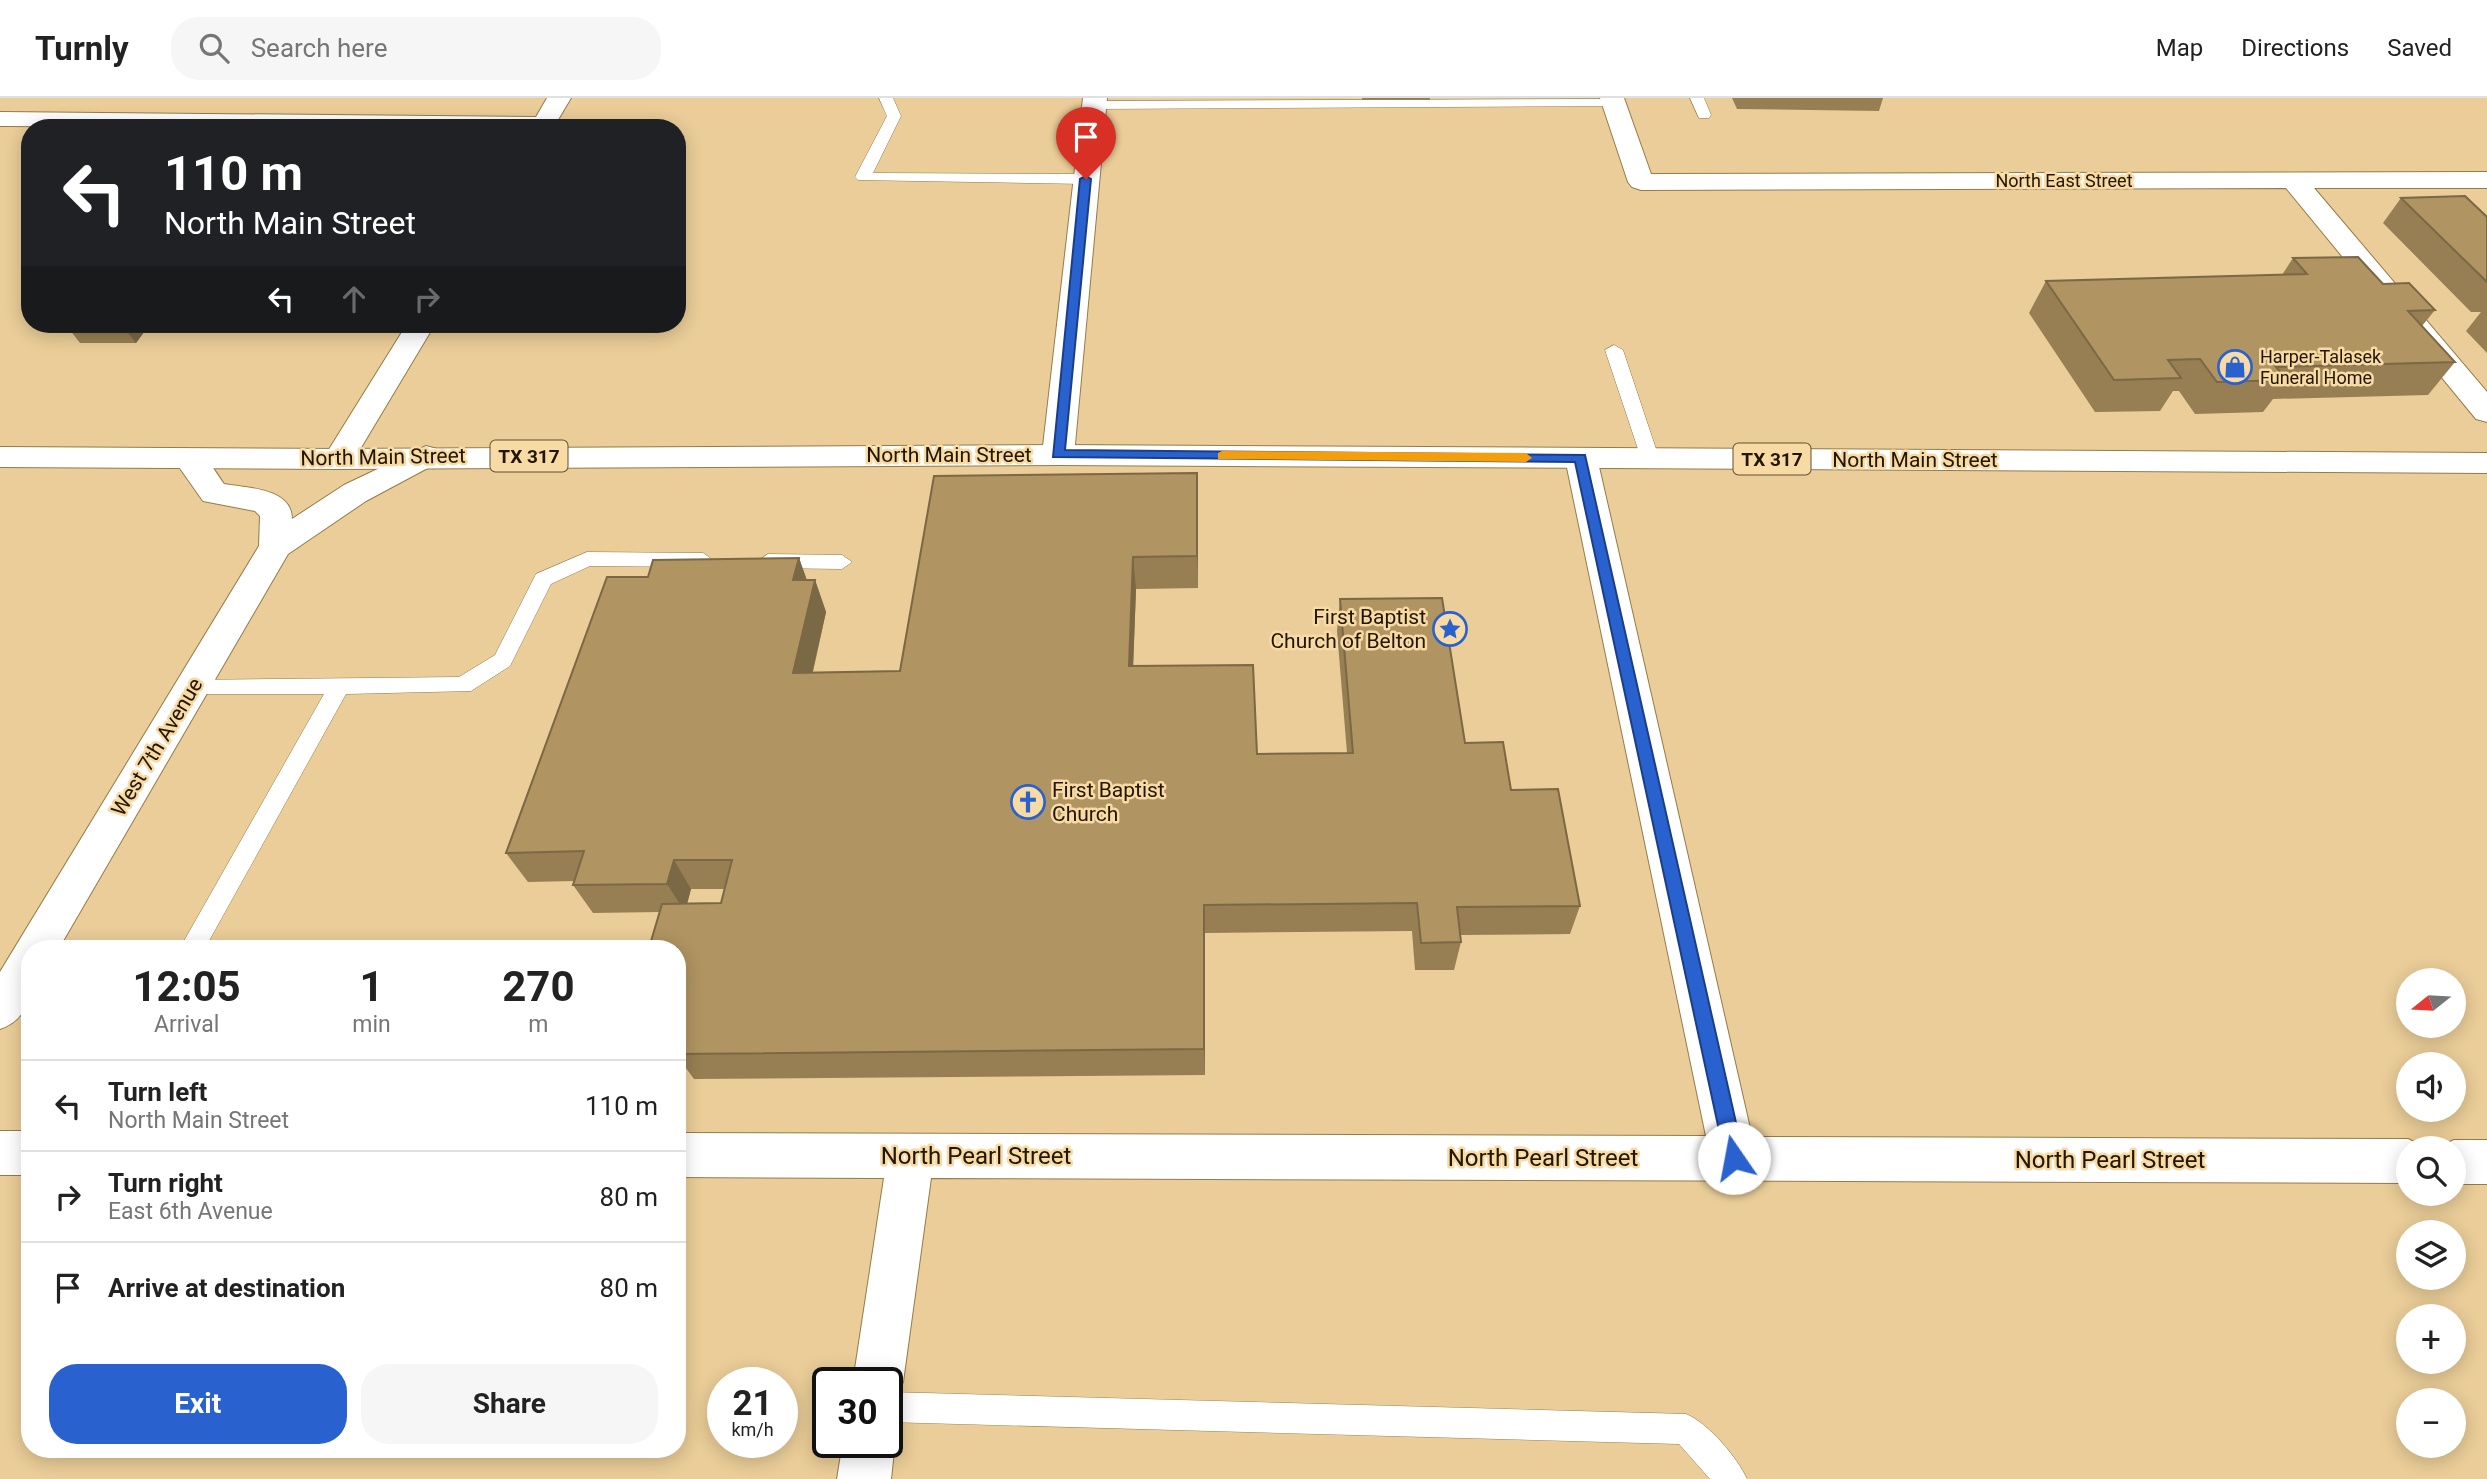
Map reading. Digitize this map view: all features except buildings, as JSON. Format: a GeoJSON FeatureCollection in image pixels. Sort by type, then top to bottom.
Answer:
{"type":"FeatureCollection","features":[{"type":"Feature","properties":{"kind":"street"},"geometry":{"type":"LineString","coordinates":[[93,119],[113,98]]}},
{"type":"Feature","properties":{"kind":"street"},"geometry":{"type":"LineString","coordinates":[[546,119],[559,98]]}},
{"type":"Feature","properties":{"kind":"street"},"geometry":{"type":"LineString","coordinates":[[1058,454],[1094,101]]}},
{"type":"Feature","properties":{"kind":"street","name":"North East Street"},"geometry":{"type":"LineString","coordinates":[[1613,101],[1642,182],[2487,180]]}},
{"type":"Feature","properties":{"kind":"street"},"geometry":{"type":"LineString","coordinates":[[3,122],[21,121]]}},
{"type":"Feature","properties":{"kind":"street"},"geometry":{"type":"LineString","coordinates":[[2293,180],[2487,412]]}},
{"type":"Feature","properties":{"kind":"street"},"geometry":{"type":"LineString","coordinates":[[339,459],[416,333]]}},
{"type":"Feature","properties":{"kind":"street","name":"North Main Street"},"geometry":{"type":"LineString","coordinates":[[0,457],[339,459],[425,456],[1058,454],[2487,463]]}},
{"type":"Feature","properties":{"kind":"street","name":"West 7th Avenue"},"geometry":{"type":"LineString","coordinates":[[42,940],[276,546],[355,493],[425,456]]}},
{"type":"Feature","properties":{"kind":"street"},"geometry":{"type":"LineString","coordinates":[[188,457],[214,493],[265,502],[276,513],[276,546]]}},
{"type":"Feature","properties":{"kind":"street"},"geometry":{"type":"LineString","coordinates":[[1581,458],[1734,1158]]}},
{"type":"Feature","properties":{"kind":"street"},"geometry":{"type":"LineString","coordinates":[[0,1010],[21,975]]}},
{"type":"Feature","properties":{"kind":"street"},"geometry":{"type":"LineString","coordinates":[[0,1153],[21,1153]]}},
{"type":"Feature","properties":{"kind":"street","name":"North Pearl Street"},"geometry":{"type":"LineString","coordinates":[[686,1155],[2396,1161]]}},
{"type":"Feature","properties":{"kind":"street"},"geometry":{"type":"LineString","coordinates":[[880,1367],[911,1156]]}},
{"type":"Feature","properties":{"kind":"street"},"geometry":{"type":"LineString","coordinates":[[2466,1162],[2487,1162]]}},
{"type":"Feature","properties":{"kind":"street"},"geometry":{"type":"LineString","coordinates":[[864,1479],[867,1458]]}},
{"type":"Feature","properties":{"kind":"lane"},"geometry":{"type":"LineString","coordinates":[[886,98],[894,116],[863,177],[1086,179]]}},
{"type":"Feature","properties":{"kind":"lane"},"geometry":{"type":"LineString","coordinates":[[1697,98],[1704,115]]}},
{"type":"Feature","properties":{"kind":"lane"},"geometry":{"type":"LineString","coordinates":[[1094,101],[1613,101]]}},
{"type":"Feature","properties":{"kind":"lane"},"geometry":{"type":"LineString","coordinates":[[1614,350],[1650,458]]}},
{"type":"Feature","properties":{"kind":"lane"},"geometry":{"type":"LineString","coordinates":[[193,686],[463,685],[503,660],[543,579],[587,559],[721,560]]}},
{"type":"Feature","properties":{"kind":"lane"},"geometry":{"type":"LineString","coordinates":[[748,561],[842,562]]}},
{"type":"Feature","properties":{"kind":"lane"},"geometry":{"type":"LineString","coordinates":[[196,940],[339,686]]}},
{"type":"Feature","properties":{"kind":"lane"},"geometry":{"type":"LineString","coordinates":[[903,1407],[1686,1429],[1731,1479]]}},
{"type":"Feature","properties":{"kind":"slow traffic"},"geometry":{"type":"LineString","coordinates":[[1222,456],[1526,458]]}},
{"type":"Feature","properties":{"kind":"place","name":"Harper-Talasek Funeral Home"},"geometry":{"type":"Point","coordinates":[2235,367]}},
{"type":"Feature","properties":{"kind":"place","name":"First Baptist Church of Belton"},"geometry":{"type":"Point","coordinates":[1450,629]}},
{"type":"Feature","properties":{"kind":"place","name":"First Baptist Church"},"geometry":{"type":"Point","coordinates":[1028,802]}},
{"type":"Feature","properties":{"kind":"route"},"geometry":{"type":"LineString","coordinates":[[1086,179],[1058,454],[1581,458],[1734,1158]]}}]}
